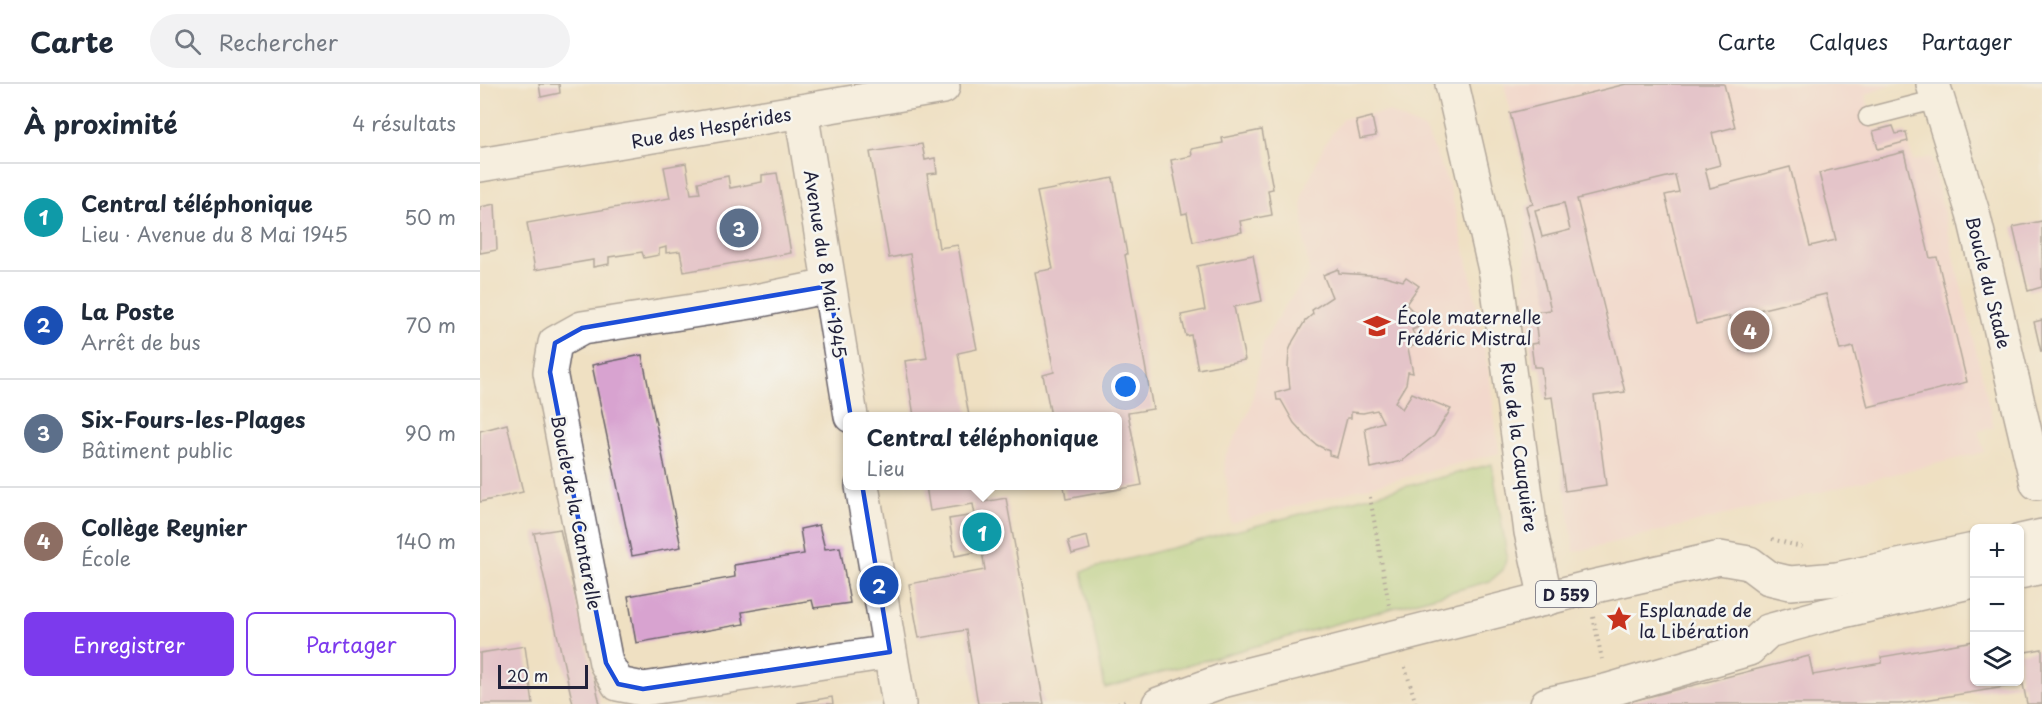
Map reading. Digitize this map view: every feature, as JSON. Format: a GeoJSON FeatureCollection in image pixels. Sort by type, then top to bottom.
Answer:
{"type":"FeatureCollection","features":[{"type":"Feature","properties":{"kind":"street","name":"Rue de la Cauquière"},"geometry":{"type":"LineString","coordinates":[[1452,84],[1496,274],[1531,532],[1546,599]]}},
{"type":"Feature","properties":{"kind":"street","name":"Rue des Hespérides"},"geometry":{"type":"LineString","coordinates":[[480,165],[943,87]]}},
{"type":"Feature","properties":{"kind":"street","name":"Boucle du Stade"},"geometry":{"type":"LineString","coordinates":[[1936,91],[1973,213],[2037,483]]}},
{"type":"Feature","properties":{"kind":"street","name":"Avenue du 8 Mai 1945"},"geometry":{"type":"LineString","coordinates":[[801,111],[850,412]]}},
{"type":"Feature","properties":{"kind":"street","name":"Boucle de la Cantarelle"},"geometry":{"type":"LineString","coordinates":[[830,286],[752,308],[582,328],[555,343],[550,372],[606,663],[618,684],[643,689],[890,652]]}},
{"type":"Feature","properties":{"kind":"street"},"geometry":{"type":"LineString","coordinates":[[863,490],[899,704]]}},
{"type":"Feature","properties":{"kind":"street"},"geometry":{"type":"LineString","coordinates":[[2024,539],[2042,536]]}},
{"type":"Feature","properties":{"kind":"street","name":"D 559"},"geometry":{"type":"LineString","coordinates":[[1159,704],[1222,681],[1587,588],[1719,558],[1749,563],[1769,578],[1790,583],[1824,582],[1970,551]]}},
{"type":"Feature","properties":{"kind":"street"},"geometry":{"type":"LineString","coordinates":[[2024,571],[2042,567]]}},
{"type":"Feature","properties":{"kind":"street"},"geometry":{"type":"LineString","coordinates":[[1768,632],[1775,606],[1769,578]]}},
{"type":"Feature","properties":{"kind":"street"},"geometry":{"type":"LineString","coordinates":[[1547,704],[1609,690],[1749,649],[1768,632],[1826,615],[1970,583]]}},
{"type":"Feature","properties":{"kind":"lane"},"geometry":{"type":"LineString","coordinates":[[1868,117],[1936,91]]}},
{"type":"Feature","properties":{"kind":"path"},"geometry":{"type":"LineString","coordinates":[[1370,496],[1393,625],[1416,704]]}},
{"type":"Feature","properties":{"kind":"path"},"geometry":{"type":"LineString","coordinates":[[1587,588],[1609,690]]}},
{"type":"Feature","properties":{"kind":"highlighted area"},"geometry":{"type":"Polygon","coordinates":[[[829,286],[890,652],[643,689],[618,684],[606,663],[550,372],[555,343],[582,328],[829,286]]]}},
{"type":"Feature","properties":{"kind":"shaded area"},"geometry":{"type":"Polygon","coordinates":[[[1504,84],[1892,84],[1866,95],[1873,130],[1893,126],[1896,134],[1906,132],[1913,161],[1931,157],[1994,427],[1978,431],[1984,452],[1574,552],[1552,398],[1545,398],[1541,367],[1534,367],[1524,303],[1526,206],[1533,204],[1504,84]]]}},
{"type":"Feature","properties":{"kind":"shaded area","name":"École maternelle Frédéric Mistral"},"geometry":{"type":"Polygon","coordinates":[[[1389,112],[1426,130],[1449,185],[1472,280],[1490,379],[1499,453],[1231,523],[1224,458],[1250,410],[1263,344],[1283,309],[1309,273],[1304,241],[1302,196],[1324,145],[1343,118],[1389,112]]]}},
{"type":"Feature","properties":{"kind":"green space"},"geometry":{"type":"Polygon","coordinates":[[[1492,464],[1507,556],[1503,570],[1490,581],[1105,688],[1082,571],[1492,464]]]}},
{"type":"Feature","properties":{"kind":"building"},"geometry":{"type":"Polygon","coordinates":[[[539,84],[559,84],[560,93],[541,97],[539,84]]]}},
{"type":"Feature","properties":{"kind":"building"},"geometry":{"type":"Polygon","coordinates":[[[1626,84],[1724,84],[1735,127],[1712,133],[1720,165],[1705,169],[1710,188],[1790,167],[1810,246],[1836,240],[1819,173],[1904,152],[1930,258],[1937,257],[1967,382],[1868,407],[1853,347],[1840,350],[1826,294],[1750,312],[1759,346],[1740,351],[1730,316],[1696,324],[1665,195],[1679,192],[1675,175],[1577,199],[1625,392],[1594,396],[1606,485],[1565,491],[1552,397],[1545,398],[1541,367],[1534,367],[1531,344],[1538,343],[1534,312],[1551,310],[1526,206],[1533,204],[1510,113],[1626,84]],[[1564,203],[1535,210],[1542,237],[1570,230],[1564,203]]]}},
{"type":"Feature","properties":{"kind":"building"},"geometry":{"type":"Polygon","coordinates":[[[1372,117],[1376,136],[1360,139],[1356,121],[1372,117]]]}},
{"type":"Feature","properties":{"kind":"building"},"geometry":{"type":"Polygon","coordinates":[[[1893,126],[1896,134],[1906,132],[1908,141],[1878,149],[1873,131],[1893,126]]]}},
{"type":"Feature","properties":{"kind":"building"},"geometry":{"type":"Polygon","coordinates":[[[1262,130],[1273,189],[1268,190],[1272,215],[1240,221],[1242,232],[1193,242],[1187,213],[1182,214],[1171,160],[1192,156],[1191,149],[1223,143],[1222,138],[1262,130]]]}},
{"type":"Feature","properties":{"kind":"building"},"geometry":{"type":"Polygon","coordinates":[[[922,144],[925,160],[935,158],[937,173],[927,174],[939,248],[958,245],[977,349],[958,353],[968,412],[913,412],[905,361],[927,358],[910,254],[889,258],[870,152],[922,144]]]}},
{"type":"Feature","properties":{"kind":"building"},"geometry":{"type":"Polygon","coordinates":[[[686,163],[691,194],[700,193],[698,182],[728,176],[730,188],[762,182],[762,175],[777,173],[791,253],[684,272],[680,251],[666,253],[666,247],[659,249],[659,255],[644,258],[642,252],[609,257],[609,264],[593,267],[593,260],[535,270],[527,223],[670,198],[664,167],[686,163]]]}},
{"type":"Feature","properties":{"kind":"building"},"geometry":{"type":"Polygon","coordinates":[[[1113,178],[1153,409],[1128,413],[1142,485],[1122,489],[1122,412],[1050,412],[1043,375],[1054,372],[1035,272],[1053,269],[1037,192],[1113,178]]]}},
{"type":"Feature","properties":{"kind":"building"},"geometry":{"type":"Polygon","coordinates":[[[495,204],[497,250],[480,253],[480,207],[495,204]]]}},
{"type":"Feature","properties":{"kind":"building"},"geometry":{"type":"Polygon","coordinates":[[[2042,221],[2042,287],[2028,291],[2013,227],[2042,221]]]}},
{"type":"Feature","properties":{"kind":"building"},"geometry":{"type":"Polygon","coordinates":[[[1253,255],[1262,301],[1234,307],[1245,360],[1198,369],[1191,335],[1186,336],[1181,315],[1205,310],[1197,266],[1253,255]]]}},
{"type":"Feature","properties":{"kind":"building"},"geometry":{"type":"Polygon","coordinates":[[[1338,269],[1339,273],[1385,276],[1403,281],[1406,277],[1419,286],[1406,304],[1425,324],[1412,330],[1418,344],[1408,348],[1413,373],[1408,372],[1406,384],[1395,402],[1402,409],[1412,393],[1451,409],[1434,436],[1402,461],[1371,468],[1365,428],[1383,422],[1377,410],[1363,413],[1351,412],[1351,418],[1347,418],[1337,457],[1329,455],[1329,451],[1306,436],[1294,423],[1281,400],[1277,400],[1276,393],[1290,389],[1289,351],[1293,341],[1305,321],[1313,314],[1312,310],[1332,297],[1323,275],[1338,269]]]}},
{"type":"Feature","properties":{"kind":"building"},"geometry":{"type":"Polygon","coordinates":[[[2042,320],[2042,352],[2041,352],[2034,322],[2042,320]]]}},
{"type":"Feature","properties":{"kind":"building"},"geometry":{"type":"Polygon","coordinates":[[[642,355],[681,547],[632,556],[592,365],[642,355]]]}},
{"type":"Feature","properties":{"kind":"building"},"geometry":{"type":"Polygon","coordinates":[[[507,424],[523,492],[480,502],[480,431],[507,424]]]}},
{"type":"Feature","properties":{"kind":"building"},"geometry":{"type":"Polygon","coordinates":[[[927,490],[982,490],[984,502],[1006,498],[1044,704],[978,704],[966,630],[919,638],[909,584],[985,570],[982,551],[955,556],[949,519],[975,515],[973,504],[930,511],[927,490]]]}},
{"type":"Feature","properties":{"kind":"building"},"geometry":{"type":"Polygon","coordinates":[[[1065,490],[1115,490],[1066,499],[1065,490]]]}},
{"type":"Feature","properties":{"kind":"building"},"geometry":{"type":"Polygon","coordinates":[[[819,525],[825,549],[840,547],[850,603],[814,608],[812,600],[742,612],[744,624],[636,643],[628,596],[735,577],[734,565],[804,554],[800,529],[819,525]]]}},
{"type":"Feature","properties":{"kind":"building"},"geometry":{"type":"Polygon","coordinates":[[[560,529],[600,704],[573,704],[534,533],[560,529]]]}},
{"type":"Feature","properties":{"kind":"building"},"geometry":{"type":"Polygon","coordinates":[[[1087,536],[1090,549],[1072,554],[1068,541],[1087,536]]]}},
{"type":"Feature","properties":{"kind":"building"},"geometry":{"type":"Polygon","coordinates":[[[1970,642],[1970,686],[2011,686],[1900,704],[1620,704],[1809,656],[1813,675],[1882,663],[1881,657],[1970,642]]]}},
{"type":"Feature","properties":{"kind":"building"},"geometry":{"type":"Polygon","coordinates":[[[525,646],[533,704],[480,704],[480,653],[525,646]]]}},
{"type":"Feature","properties":{"kind":"building"},"geometry":{"type":"Polygon","coordinates":[[[2042,649],[2042,704],[2027,704],[2023,686],[2024,652],[2042,649]]]}},
{"type":"Feature","properties":{"kind":"building"},"geometry":{"type":"Polygon","coordinates":[[[832,697],[833,704],[798,704],[798,703],[832,697]]]}},
{"type":"Feature","properties":{"kind":"place","name":"Six-Fours-les-Plages"},"geometry":{"type":"Point","coordinates":[739,228]}},
{"type":"Feature","properties":{"kind":"place","name":"École maternelle Frédéric Mistral"},"geometry":{"type":"Point","coordinates":[1377,326]}},
{"type":"Feature","properties":{"kind":"place","name":"Collège Reynier"},"geometry":{"type":"Point","coordinates":[1750,330]}},
{"type":"Feature","properties":{"kind":"place","name":"Central téléphonique"},"geometry":{"type":"Point","coordinates":[982,532]}},
{"type":"Feature","properties":{"kind":"place","name":"La Poste"},"geometry":{"type":"Point","coordinates":[879,585]}},
{"type":"Feature","properties":{"kind":"place","name":"Esplanade de la Libération"},"geometry":{"type":"Point","coordinates":[1619,619]}}]}
